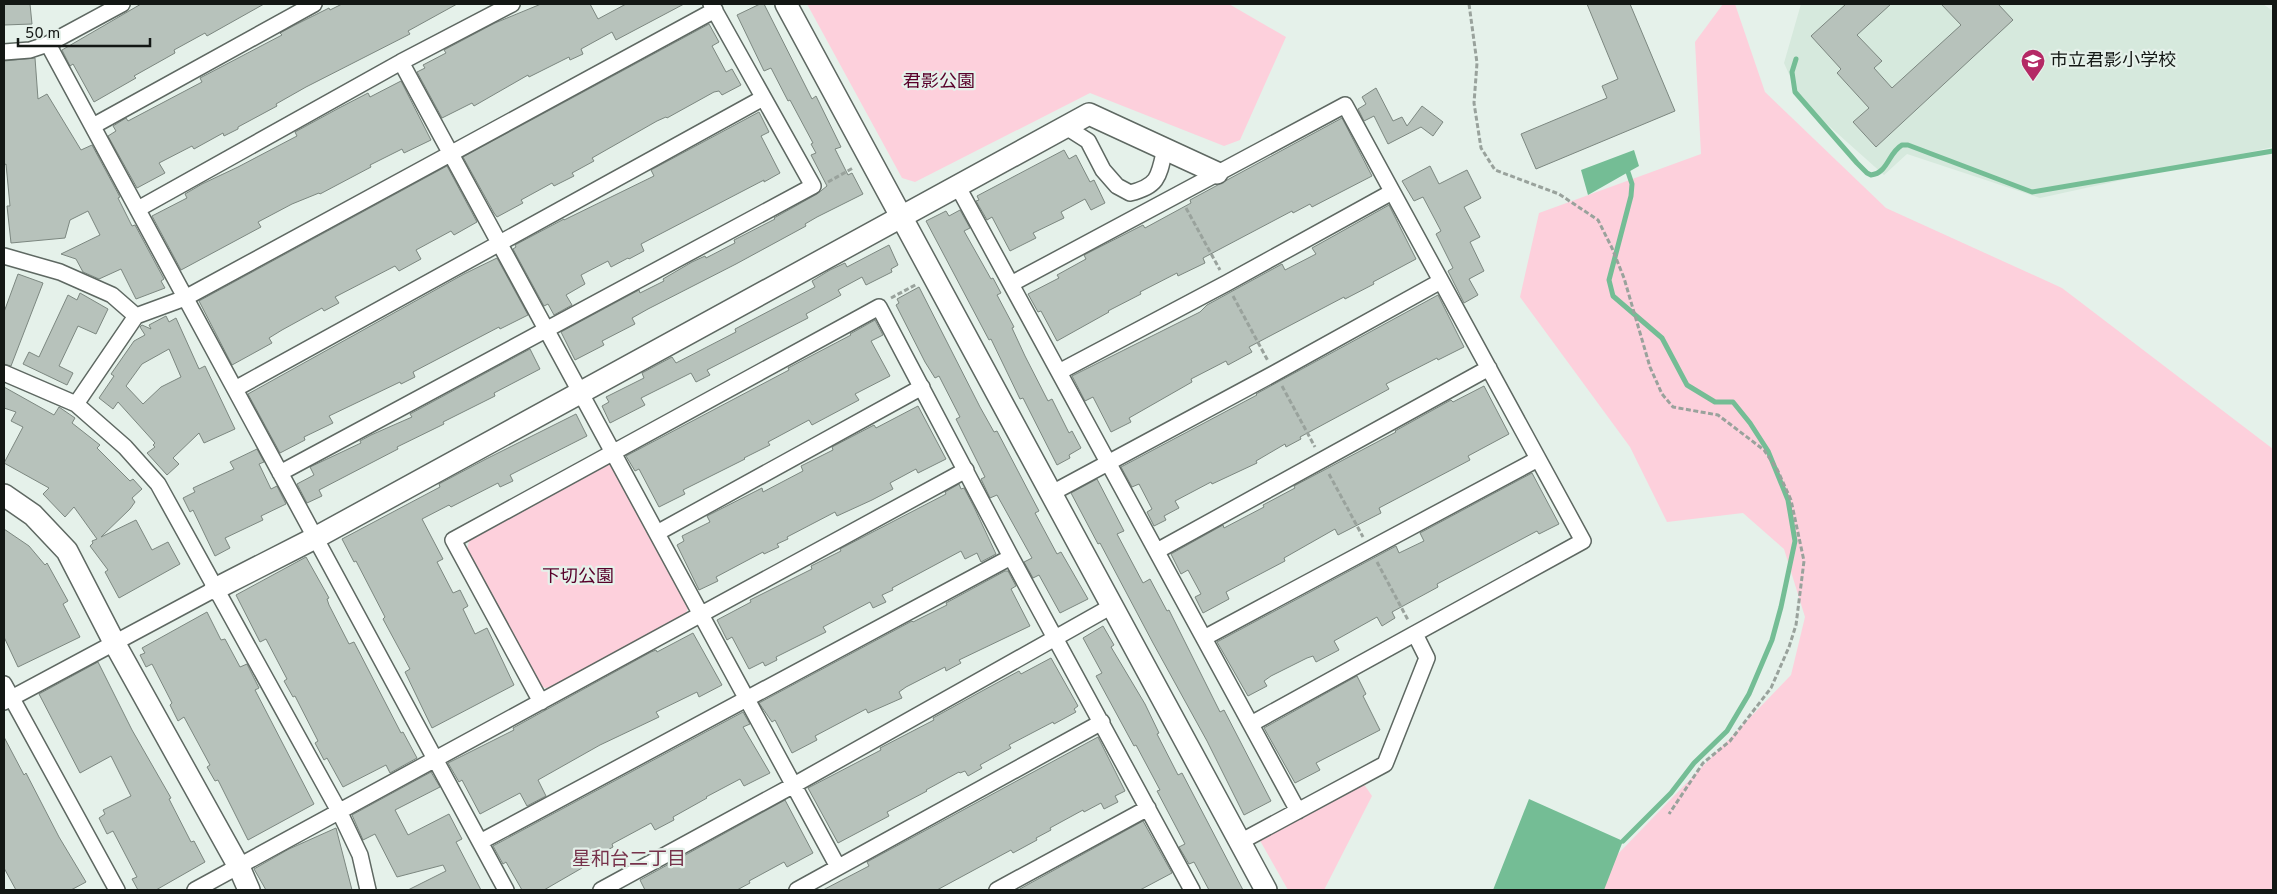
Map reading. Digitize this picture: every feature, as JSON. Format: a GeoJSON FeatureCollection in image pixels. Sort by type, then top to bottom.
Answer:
{"type":"FeatureCollection","features":[{"type":"Feature","properties":{"kind":"street"},"geometry":{"type":"LineString","coordinates":[[4,52],[30,50],[48,44],[122,4]]}},
{"type":"Feature","properties":{"kind":"street"},"geometry":{"type":"LineString","coordinates":[[93,126],[314,4]]}},
{"type":"Feature","properties":{"kind":"street"},"geometry":{"type":"LineString","coordinates":[[138,209],[401,62],[512,4]]}},
{"type":"Feature","properties":{"kind":"street"},"geometry":{"type":"LineString","coordinates":[[786,4],[1266,890]]}},
{"type":"Feature","properties":{"kind":"street"},"geometry":{"type":"LineString","coordinates":[[76,404],[136,316],[185,298],[451,154],[713,7],[813,186],[280,474]]}},
{"type":"Feature","properties":{"kind":"street"},"geometry":{"type":"LineString","coordinates":[[48,44],[506,890]]}},
{"type":"Feature","properties":{"kind":"street"},"geometry":{"type":"LineString","coordinates":[[401,62],[838,867]]}},
{"type":"Feature","properties":{"kind":"street"},"geometry":{"type":"LineString","coordinates":[[235,388],[763,98]]}},
{"type":"Feature","properties":{"kind":"street"},"geometry":{"type":"LineString","coordinates":[[1011,284],[1344,105],[1583,541],[1251,724]]}},
{"type":"Feature","properties":{"kind":"street"},"geometry":{"type":"LineString","coordinates":[[8,700],[215,589],[315,538],[1089,114],[1217,173]]}},
{"type":"Feature","properties":{"kind":"street"},"geometry":{"type":"LineString","coordinates":[[1066,126],[1088,141],[1103,170],[1117,186],[1130,193],[1146,189],[1159,175],[1165,148]]}},
{"type":"Feature","properties":{"kind":"street"},"geometry":{"type":"LineString","coordinates":[[958,187],[1298,811]]}},
{"type":"Feature","properties":{"kind":"street"},"geometry":{"type":"LineString","coordinates":[[1059,372],[1227,283],[1392,192]]}},
{"type":"Feature","properties":{"kind":"street"},"geometry":{"type":"LineString","coordinates":[[4,256],[60,272],[112,295],[136,316]]}},
{"type":"Feature","properties":{"kind":"street"},"geometry":{"type":"LineString","coordinates":[[1052,493],[1275,373],[1440,281]]}},
{"type":"Feature","properties":{"kind":"street"},"geometry":{"type":"LineString","coordinates":[[541,702],[453,540],[879,307],[1011,557],[1192,890]]}},
{"type":"Feature","properties":{"kind":"street"},"geometry":{"type":"LineString","coordinates":[[1157,551],[1488,368]]}},
{"type":"Feature","properties":{"kind":"street"},"geometry":{"type":"LineString","coordinates":[[4,373],[76,404],[124,447],[158,484],[340,813],[360,855],[368,890]]}},
{"type":"Feature","properties":{"kind":"street"},"geometry":{"type":"LineString","coordinates":[[657,533],[922,387]]}},
{"type":"Feature","properties":{"kind":"street"},"geometry":{"type":"LineString","coordinates":[[1204,638],[1538,459]]}},
{"type":"Feature","properties":{"kind":"street"},"geometry":{"type":"LineString","coordinates":[[195,890],[340,813],[701,613],[966,470]]}},
{"type":"Feature","properties":{"kind":"street"},"geometry":{"type":"LineString","coordinates":[[4,495],[33,516],[67,551],[115,644],[239,867],[249,890]]}},
{"type":"Feature","properties":{"kind":"street"},"geometry":{"type":"LineString","coordinates":[[480,842],[1011,557]]}},
{"type":"Feature","properties":{"kind":"street"},"geometry":{"type":"LineString","coordinates":[[601,890],[794,786],[1057,639],[1112,606]]}},
{"type":"Feature","properties":{"kind":"street"},"geometry":{"type":"LineString","coordinates":[[1240,842],[1385,764],[1427,658],[1415,634]]}},
{"type":"Feature","properties":{"kind":"street"},"geometry":{"type":"LineString","coordinates":[[4,684],[8,700],[117,890]]}},
{"type":"Feature","properties":{"kind":"street"},"geometry":{"type":"LineString","coordinates":[[797,890],[1102,722]]}},
{"type":"Feature","properties":{"kind":"street"},"geometry":{"type":"LineString","coordinates":[[997,890],[1148,808]]}},
{"type":"Feature","properties":{"kind":"path"},"geometry":{"type":"LineString","coordinates":[[1469,4],[1477,63],[1474,103],[1481,148],[1495,170],[1559,194],[1598,220],[1624,278],[1650,367],[1662,394],[1673,407],[1718,415],[1764,450],[1777,469],[1791,500],[1804,562],[1796,625],[1790,647],[1771,688],[1730,741],[1703,763],[1669,814]]}},
{"type":"Feature","properties":{"kind":"path"},"geometry":{"type":"LineString","coordinates":[[813,186],[826,183],[869,159]]}},
{"type":"Feature","properties":{"kind":"path"},"geometry":{"type":"LineString","coordinates":[[1179,194],[1415,634]]}},
{"type":"Feature","properties":{"kind":"path"},"geometry":{"type":"LineString","coordinates":[[879,307],[886,300],[933,276]]}},
{"type":"Feature","properties":{"kind":"shaded area","name":"市立君影小学校"},"geometry":{"type":"Polygon","coordinates":[[[1801,4],[2263,4],[2273,11],[2273,147],[2040,198],[1907,154],[1884,175],[1801,101],[1784,63],[1801,4]]]}},
{"type":"Feature","properties":{"kind":"shaded area"},"geometry":{"type":"Polygon","coordinates":[[[1634,150],[1639,166],[1588,195],[1581,170],[1634,150]]]}},
{"type":"Feature","properties":{"kind":"shaded area"},"geometry":{"type":"Polygon","coordinates":[[[1529,799],[1623,841],[1604,890],[1493,890],[1529,799]]]}},
{"type":"Feature","properties":{"kind":"green space","name":"君影公園"},"geometry":{"type":"Polygon","coordinates":[[[807,4],[1229,4],[1286,37],[1240,140],[1224,146],[1090,93],[915,182],[902,178],[807,4]]]}},
{"type":"Feature","properties":{"kind":"green space"},"geometry":{"type":"Polygon","coordinates":[[[1723,4],[1735,4],[1765,92],[1886,208],[2062,288],[2273,449],[2273,890],[1600,890],[1615,857],[1791,675],[1805,617],[1784,549],[1743,513],[1667,522],[1630,447],[1520,297],[1539,213],[1701,154],[1695,42],[1723,4]]]}},
{"type":"Feature","properties":{"kind":"green space","name":"下切公園"},"geometry":{"type":"Polygon","coordinates":[[[603,463],[615,467],[689,605],[685,616],[551,689],[538,686],[467,550],[470,537],[603,463]]]}},
{"type":"Feature","properties":{"kind":"green space"},"geometry":{"type":"Polygon","coordinates":[[[1361,780],[1372,796],[1324,890],[1288,890],[1258,837],[1361,780]]]}},
{"type":"Feature","properties":{"kind":"building"},"geometry":{"type":"Polygon","coordinates":[[[4,4],[30,4],[32,24],[4,25],[4,4]]]}},
{"type":"Feature","properties":{"kind":"building"},"geometry":{"type":"Polygon","coordinates":[[[141,4],[264,4],[207,36],[205,33],[174,50],[175,53],[134,76],[136,78],[94,102],[73,64],[70,66],[62,50],[141,4]]]}},
{"type":"Feature","properties":{"kind":"building"},"geometry":{"type":"Polygon","coordinates":[[[342,4],[457,4],[408,31],[410,34],[276,104],[277,106],[238,127],[238,129],[224,136],[223,133],[194,149],[192,146],[159,163],[165,173],[137,188],[108,136],[116,131],[113,126],[126,118],[128,121],[202,82],[200,78],[282,35],[280,33],[295,25],[329,8],[330,10],[342,4]]]}},
{"type":"Feature","properties":{"kind":"building"},"geometry":{"type":"Polygon","coordinates":[[[541,4],[590,4],[598,19],[626,4],[684,4],[616,40],[612,32],[581,49],[583,54],[570,60],[569,57],[529,77],[528,75],[474,106],[472,103],[442,118],[417,72],[425,68],[423,65],[446,53],[444,50],[495,23],[541,4]]]}},
{"type":"Feature","properties":{"kind":"building"},"geometry":{"type":"Polygon","coordinates":[[[760,4],[764,4],[812,99],[816,96],[841,147],[835,149],[848,175],[852,173],[863,194],[817,217],[805,224],[806,226],[736,264],[632,318],[635,324],[602,341],[604,345],[575,360],[561,332],[639,290],[640,293],[664,281],[663,279],[692,262],[705,256],[706,258],[735,243],[734,240],[775,219],[827,186],[811,155],[816,153],[811,144],[813,143],[771,68],[764,71],[737,15],[760,4]]]}},
{"type":"Feature","properties":{"kind":"building"},"geometry":{"type":"Polygon","coordinates":[[[1587,4],[1630,4],[1675,111],[1536,169],[1521,134],[1607,98],[1602,86],[1618,79],[1587,4]]]}},
{"type":"Feature","properties":{"kind":"building"},"geometry":{"type":"Polygon","coordinates":[[[1846,4],[1891,4],[1857,35],[1882,61],[1874,68],[1892,88],[1961,25],[1941,4],[1998,4],[2013,20],[1876,147],[1853,122],[1869,108],[1837,73],[1841,69],[1811,36],[1846,4]]]}},
{"type":"Feature","properties":{"kind":"building"},"geometry":{"type":"Polygon","coordinates":[[[709,24],[719,42],[712,46],[726,72],[732,69],[741,85],[722,95],[719,91],[714,92],[667,118],[657,121],[592,158],[594,161],[572,173],[574,176],[554,186],[552,183],[521,200],[523,203],[497,217],[463,157],[709,24]]]}},
{"type":"Feature","properties":{"kind":"building"},"geometry":{"type":"Polygon","coordinates":[[[35,58],[38,99],[47,94],[81,150],[92,145],[120,197],[118,198],[132,226],[135,225],[164,279],[161,281],[165,288],[136,299],[121,269],[99,279],[83,272],[76,259],[61,254],[100,235],[88,211],[70,220],[65,238],[11,243],[7,206],[10,206],[6,164],[4,165],[4,61],[35,58]]]}},
{"type":"Feature","properties":{"kind":"building"},"geometry":{"type":"Polygon","coordinates":[[[401,81],[431,140],[404,153],[402,149],[320,194],[292,204],[258,222],[261,227],[181,270],[152,216],[187,198],[185,194],[202,184],[297,136],[295,132],[339,108],[368,93],[370,97],[401,81]]]}},
{"type":"Feature","properties":{"kind":"building"},"geometry":{"type":"Polygon","coordinates":[[[1376,88],[1393,121],[1402,117],[1407,126],[1422,106],[1443,122],[1433,136],[1421,127],[1388,144],[1374,116],[1364,121],[1358,109],[1366,104],[1362,97],[1376,88]]]}},
{"type":"Feature","properties":{"kind":"building"},"geometry":{"type":"Polygon","coordinates":[[[759,112],[769,132],[761,136],[780,173],[641,244],[644,251],[629,259],[611,267],[608,261],[581,275],[585,284],[566,295],[572,305],[554,315],[548,304],[544,306],[513,249],[516,247],[515,245],[564,219],[654,176],[651,170],[759,112]]]}},
{"type":"Feature","properties":{"kind":"building"},"geometry":{"type":"Polygon","coordinates":[[[1342,118],[1372,176],[1312,207],[1310,204],[1293,213],[1292,211],[1203,258],[1205,263],[1178,276],[1177,273],[1140,292],[1141,294],[1057,341],[1041,311],[1038,312],[1028,294],[1059,278],[1057,275],[1086,259],[1084,255],[1143,225],[1145,228],[1191,203],[1190,200],[1342,118]]]}},
{"type":"Feature","properties":{"kind":"building"},"geometry":{"type":"Polygon","coordinates":[[[1064,150],[1069,159],[1076,155],[1090,182],[1094,180],[1105,203],[1091,210],[1085,199],[1061,212],[1064,218],[1033,233],[1036,238],[1010,251],[992,217],[987,220],[976,201],[979,200],[977,196],[1064,150]]]}},
{"type":"Feature","properties":{"kind":"building"},"geometry":{"type":"Polygon","coordinates":[[[447,166],[477,222],[454,235],[451,231],[416,250],[421,259],[399,271],[395,266],[335,297],[339,303],[324,311],[322,308],[282,330],[269,338],[272,343],[232,365],[199,301],[447,166]]]}},
{"type":"Feature","properties":{"kind":"building"},"geometry":{"type":"Polygon","coordinates":[[[1430,166],[1439,184],[1467,170],[1481,198],[1464,207],[1480,237],[1470,242],[1484,271],[1469,279],[1478,295],[1464,303],[1448,271],[1453,268],[1436,234],[1441,231],[1423,197],[1414,201],[1402,181],[1430,166]]]}},
{"type":"Feature","properties":{"kind":"building"},"geometry":{"type":"Polygon","coordinates":[[[1389,205],[1416,259],[1373,282],[1374,284],[1345,299],[1344,297],[1249,347],[1252,352],[1228,365],[1226,361],[1191,379],[1192,382],[1129,418],[1131,422],[1111,432],[1093,397],[1085,401],[1072,376],[1200,312],[1207,305],[1282,264],[1285,270],[1316,254],[1312,248],[1389,205]]]}},
{"type":"Feature","properties":{"kind":"building"},"geometry":{"type":"Polygon","coordinates":[[[960,210],[970,228],[964,231],[1001,293],[997,295],[1014,327],[1012,328],[1025,356],[1048,401],[1052,399],[1069,433],[1072,431],[1081,448],[1069,455],[1070,458],[1057,465],[1023,398],[1020,399],[991,339],[989,340],[926,221],[946,211],[949,216],[960,210]]]}},
{"type":"Feature","properties":{"kind":"building"},"geometry":{"type":"Polygon","coordinates":[[[889,245],[898,265],[891,269],[892,272],[866,285],[862,277],[838,290],[841,295],[806,314],[808,318],[707,370],[710,375],[696,382],[691,373],[641,398],[645,405],[610,423],[602,406],[609,402],[606,397],[644,378],[642,373],[672,357],[676,363],[736,332],[735,329],[815,287],[812,281],[830,270],[845,263],[847,267],[889,245]]]}},
{"type":"Feature","properties":{"kind":"building"},"geometry":{"type":"Polygon","coordinates":[[[497,258],[528,315],[500,329],[499,327],[413,372],[415,377],[401,384],[400,382],[329,416],[333,423],[304,437],[305,440],[280,453],[248,394],[464,274],[497,258]]]}},
{"type":"Feature","properties":{"kind":"building"},"geometry":{"type":"Polygon","coordinates":[[[18,274],[43,283],[11,366],[4,364],[4,312],[18,274]]]}},
{"type":"Feature","properties":{"kind":"building"},"geometry":{"type":"Polygon","coordinates":[[[919,287],[980,407],[994,432],[997,431],[1039,511],[1035,513],[1057,554],[1061,552],[1088,599],[1060,613],[1039,575],[1033,578],[1024,562],[1032,558],[997,495],[990,498],[981,479],[985,477],[956,419],[960,417],[939,376],[935,378],[925,362],[896,305],[899,303],[897,299],[919,287]]]}},
{"type":"Feature","properties":{"kind":"building"},"geometry":{"type":"Polygon","coordinates":[[[80,293],[108,309],[96,334],[78,326],[59,366],[73,373],[67,385],[23,364],[29,352],[39,357],[68,295],[77,300],[80,293]]]}},
{"type":"Feature","properties":{"kind":"building"},"geometry":{"type":"Polygon","coordinates":[[[1438,295],[1464,347],[1438,360],[1437,358],[1386,384],[1389,389],[1300,437],[1301,439],[1286,447],[1285,444],[1256,461],[1257,463],[1212,484],[1211,482],[1175,501],[1179,508],[1164,516],[1166,520],[1154,526],[1147,512],[1152,509],[1139,484],[1132,487],[1121,467],[1257,395],[1438,295]]]}},
{"type":"Feature","properties":{"kind":"building"},"geometry":{"type":"Polygon","coordinates":[[[166,316],[169,322],[176,318],[199,369],[205,366],[235,429],[204,443],[199,433],[173,458],[179,464],[167,475],[147,453],[155,447],[153,445],[155,443],[118,402],[113,409],[99,398],[114,376],[111,374],[134,341],[145,335],[140,327],[142,325],[151,329],[149,325],[166,316]],[[169,349],[142,364],[126,386],[143,404],[161,387],[181,377],[169,349]]]}},
{"type":"Feature","properties":{"kind":"building"},"geometry":{"type":"Polygon","coordinates":[[[875,320],[883,335],[871,341],[890,376],[855,394],[859,400],[812,425],[809,420],[768,442],[770,445],[745,459],[683,490],[685,494],[659,507],[639,469],[635,471],[626,456],[789,370],[788,368],[851,335],[875,320]]]}},
{"type":"Feature","properties":{"kind":"building"},"geometry":{"type":"Polygon","coordinates":[[[530,349],[540,369],[494,393],[495,396],[443,422],[444,424],[397,447],[398,449],[319,490],[322,496],[307,503],[297,484],[314,475],[310,467],[361,443],[360,441],[371,435],[412,417],[410,414],[530,349]]]}},
{"type":"Feature","properties":{"kind":"building"},"geometry":{"type":"Polygon","coordinates":[[[1484,386],[1509,434],[1468,456],[1470,460],[1379,508],[1381,513],[1338,535],[1335,529],[1284,558],[1285,561],[1226,592],[1229,599],[1203,613],[1195,597],[1201,594],[1188,570],[1181,574],[1171,554],[1223,525],[1224,528],[1264,507],[1263,505],[1295,488],[1294,486],[1396,432],[1451,400],[1453,402],[1484,386]]]}},
{"type":"Feature","properties":{"kind":"building"},"geometry":{"type":"Polygon","coordinates":[[[4,387],[54,415],[59,407],[75,418],[72,423],[100,445],[97,448],[130,481],[133,479],[142,489],[132,498],[135,502],[130,509],[101,537],[136,520],[152,550],[168,542],[180,564],[119,598],[105,572],[108,570],[90,546],[93,543],[92,541],[97,539],[74,507],[65,517],[43,494],[49,488],[4,463],[23,427],[11,421],[16,412],[4,408],[4,387]]]}},
{"type":"Feature","properties":{"kind":"building"},"geometry":{"type":"Polygon","coordinates":[[[918,406],[946,459],[918,473],[916,469],[890,483],[893,489],[837,516],[835,512],[787,537],[788,539],[777,544],[779,547],[764,554],[763,552],[716,577],[718,581],[699,590],[677,545],[684,541],[682,536],[710,522],[707,516],[762,488],[763,492],[803,471],[801,466],[833,450],[832,447],[874,425],[876,428],[918,406]]]}},
{"type":"Feature","properties":{"kind":"building"},"geometry":{"type":"Polygon","coordinates":[[[576,414],[587,436],[510,475],[513,481],[500,487],[498,483],[451,507],[449,505],[422,519],[443,559],[437,562],[453,593],[460,590],[468,606],[463,609],[475,634],[487,628],[514,685],[432,728],[405,672],[410,669],[383,619],[385,617],[356,561],[354,562],[342,539],[440,487],[439,484],[576,414]]]}},
{"type":"Feature","properties":{"kind":"building"},"geometry":{"type":"Polygon","coordinates":[[[257,449],[264,462],[259,464],[271,489],[277,486],[286,504],[261,516],[263,520],[225,538],[230,548],[215,556],[193,510],[190,512],[183,498],[195,492],[193,488],[234,469],[230,462],[257,449]]]}},
{"type":"Feature","properties":{"kind":"building"},"geometry":{"type":"Polygon","coordinates":[[[1532,473],[1559,524],[1539,534],[1537,531],[1437,584],[1438,587],[1392,612],[1395,618],[1382,626],[1377,617],[1334,641],[1339,650],[1316,662],[1313,656],[1307,658],[1271,676],[1264,681],[1267,686],[1248,696],[1217,642],[1396,546],[1399,553],[1424,541],[1420,533],[1532,473]]]}},
{"type":"Feature","properties":{"kind":"building"},"geometry":{"type":"Polygon","coordinates":[[[1097,479],[1124,531],[1117,534],[1143,583],[1150,579],[1167,611],[1169,610],[1220,712],[1224,710],[1271,801],[1244,815],[1207,741],[1071,493],[1097,479]]]}},
{"type":"Feature","properties":{"kind":"building"},"geometry":{"type":"Polygon","coordinates":[[[959,484],[961,489],[964,488],[996,554],[981,562],[977,553],[965,559],[961,551],[892,588],[893,590],[882,595],[886,602],[873,608],[870,602],[823,627],[826,632],[776,657],[777,660],[765,666],[763,662],[749,669],[732,637],[727,640],[717,620],[751,602],[750,600],[812,569],[811,566],[841,551],[840,549],[946,494],[945,492],[959,484]]]}},
{"type":"Feature","properties":{"kind":"building"},"geometry":{"type":"Polygon","coordinates":[[[4,529],[29,546],[45,565],[47,563],[68,601],[63,604],[80,637],[18,667],[4,637],[4,529]]]}},
{"type":"Feature","properties":{"kind":"building"},"geometry":{"type":"Polygon","coordinates":[[[306,557],[329,598],[327,599],[329,605],[349,644],[354,642],[401,733],[403,732],[417,758],[390,773],[386,765],[343,787],[327,758],[324,760],[315,743],[318,741],[295,696],[293,697],[284,681],[287,679],[266,639],[260,642],[236,595],[306,557]]]}},
{"type":"Feature","properties":{"kind":"building"},"geometry":{"type":"Polygon","coordinates":[[[1008,571],[1016,586],[1011,589],[1030,626],[959,660],[961,663],[946,671],[945,667],[906,687],[899,692],[902,698],[868,713],[866,709],[815,736],[817,740],[792,753],[775,720],[772,722],[759,703],[912,621],[947,605],[946,603],[1008,571]]]}},
{"type":"Feature","properties":{"kind":"building"},"geometry":{"type":"Polygon","coordinates":[[[207,612],[221,640],[225,639],[240,667],[247,664],[259,688],[255,690],[314,804],[248,840],[218,780],[215,781],[207,767],[210,765],[184,717],[178,721],[170,705],[172,703],[152,664],[146,667],[140,655],[145,653],[142,648],[207,612]]]}},
{"type":"Feature","properties":{"kind":"building"},"geometry":{"type":"Polygon","coordinates":[[[1103,626],[1114,645],[1111,647],[1145,704],[1159,733],[1157,734],[1178,775],[1182,773],[1243,890],[1209,890],[1194,862],[1189,864],[1179,847],[1185,844],[1157,791],[1160,790],[1096,676],[1102,673],[1083,638],[1103,626]]]}},
{"type":"Feature","properties":{"kind":"building"},"geometry":{"type":"Polygon","coordinates":[[[693,633],[722,685],[699,697],[697,692],[656,712],[659,717],[600,745],[538,780],[546,796],[527,806],[520,793],[480,814],[462,780],[459,782],[448,763],[514,730],[513,728],[651,652],[656,650],[657,652],[693,633]]]}},
{"type":"Feature","properties":{"kind":"building"},"geometry":{"type":"Polygon","coordinates":[[[1051,658],[1078,706],[1074,709],[1076,712],[1009,745],[1011,748],[980,765],[982,768],[968,776],[965,771],[959,772],[926,790],[887,812],[889,816],[838,843],[808,788],[881,750],[880,748],[934,720],[933,718],[1019,671],[1021,674],[1051,658]]]}},
{"type":"Feature","properties":{"kind":"building"},"geometry":{"type":"Polygon","coordinates":[[[98,662],[132,730],[171,798],[169,799],[191,842],[194,841],[205,862],[156,890],[138,890],[132,879],[137,877],[113,831],[107,834],[99,818],[105,814],[103,810],[131,796],[111,756],[80,773],[39,694],[98,662]]]}},
{"type":"Feature","properties":{"kind":"building"},"geometry":{"type":"Polygon","coordinates":[[[1357,676],[1366,694],[1363,696],[1380,730],[1316,763],[1320,770],[1295,783],[1264,728],[1357,676]]]}},
{"type":"Feature","properties":{"kind":"building"},"geometry":{"type":"Polygon","coordinates":[[[743,712],[750,724],[743,727],[770,773],[744,786],[740,779],[706,797],[673,817],[674,820],[655,830],[651,823],[612,844],[613,847],[580,865],[582,868],[544,890],[522,890],[506,862],[503,864],[493,846],[743,712]]]}},
{"type":"Feature","properties":{"kind":"building"},"geometry":{"type":"Polygon","coordinates":[[[4,737],[86,882],[71,890],[16,890],[4,868],[4,737]]]}},
{"type":"Feature","properties":{"kind":"building"},"geometry":{"type":"Polygon","coordinates":[[[1098,737],[1125,791],[1115,796],[1118,802],[1104,809],[1101,803],[1084,812],[1083,810],[1050,828],[1051,830],[1036,838],[1037,840],[1013,853],[1011,850],[937,890],[823,890],[869,866],[867,862],[1098,737]]]}},
{"type":"Feature","properties":{"kind":"building"},"geometry":{"type":"Polygon","coordinates":[[[431,772],[440,787],[395,810],[408,835],[449,814],[462,839],[456,842],[481,890],[408,890],[446,871],[443,865],[397,877],[375,834],[363,840],[352,815],[431,772]]]}},
{"type":"Feature","properties":{"kind":"building"},"geometry":{"type":"Polygon","coordinates":[[[785,800],[813,853],[787,867],[784,862],[749,881],[750,883],[737,890],[645,890],[640,880],[785,800]]]}},
{"type":"Feature","properties":{"kind":"building"},"geometry":{"type":"Polygon","coordinates":[[[1143,821],[1172,873],[1140,890],[1018,890],[1143,821]]]}},
{"type":"Feature","properties":{"kind":"building"},"geometry":{"type":"Polygon","coordinates":[[[336,828],[352,890],[266,890],[254,869],[289,849],[336,828]]]}},
{"type":"Feature","properties":{"kind":"waterway"},"geometry":{"type":"LineString","coordinates":[[1796,59],[1792,72],[1795,92],[1857,163],[1871,175],[1881,171],[1902,145],[1908,145],[2032,192],[2273,151]]}},
{"type":"Feature","properties":{"kind":"waterway"},"geometry":{"type":"LineString","coordinates":[[1623,841],[1671,793],[1694,763],[1727,731],[1749,694],[1772,640],[1795,541],[1788,500],[1768,451],[1750,423],[1733,402],[1715,402],[1687,385],[1662,338],[1613,296],[1609,280],[1631,196],[1632,184],[1628,172]]}},
{"type":"Feature","properties":{"kind":"place","name":"市立君影小学校"},"geometry":{"type":"Point","coordinates":[2033,82]}},
{"type":"Feature","properties":{"kind":"district","name":"星和台二丁目"},"geometry":{"type":"Point","coordinates":[629,860]}}]}
